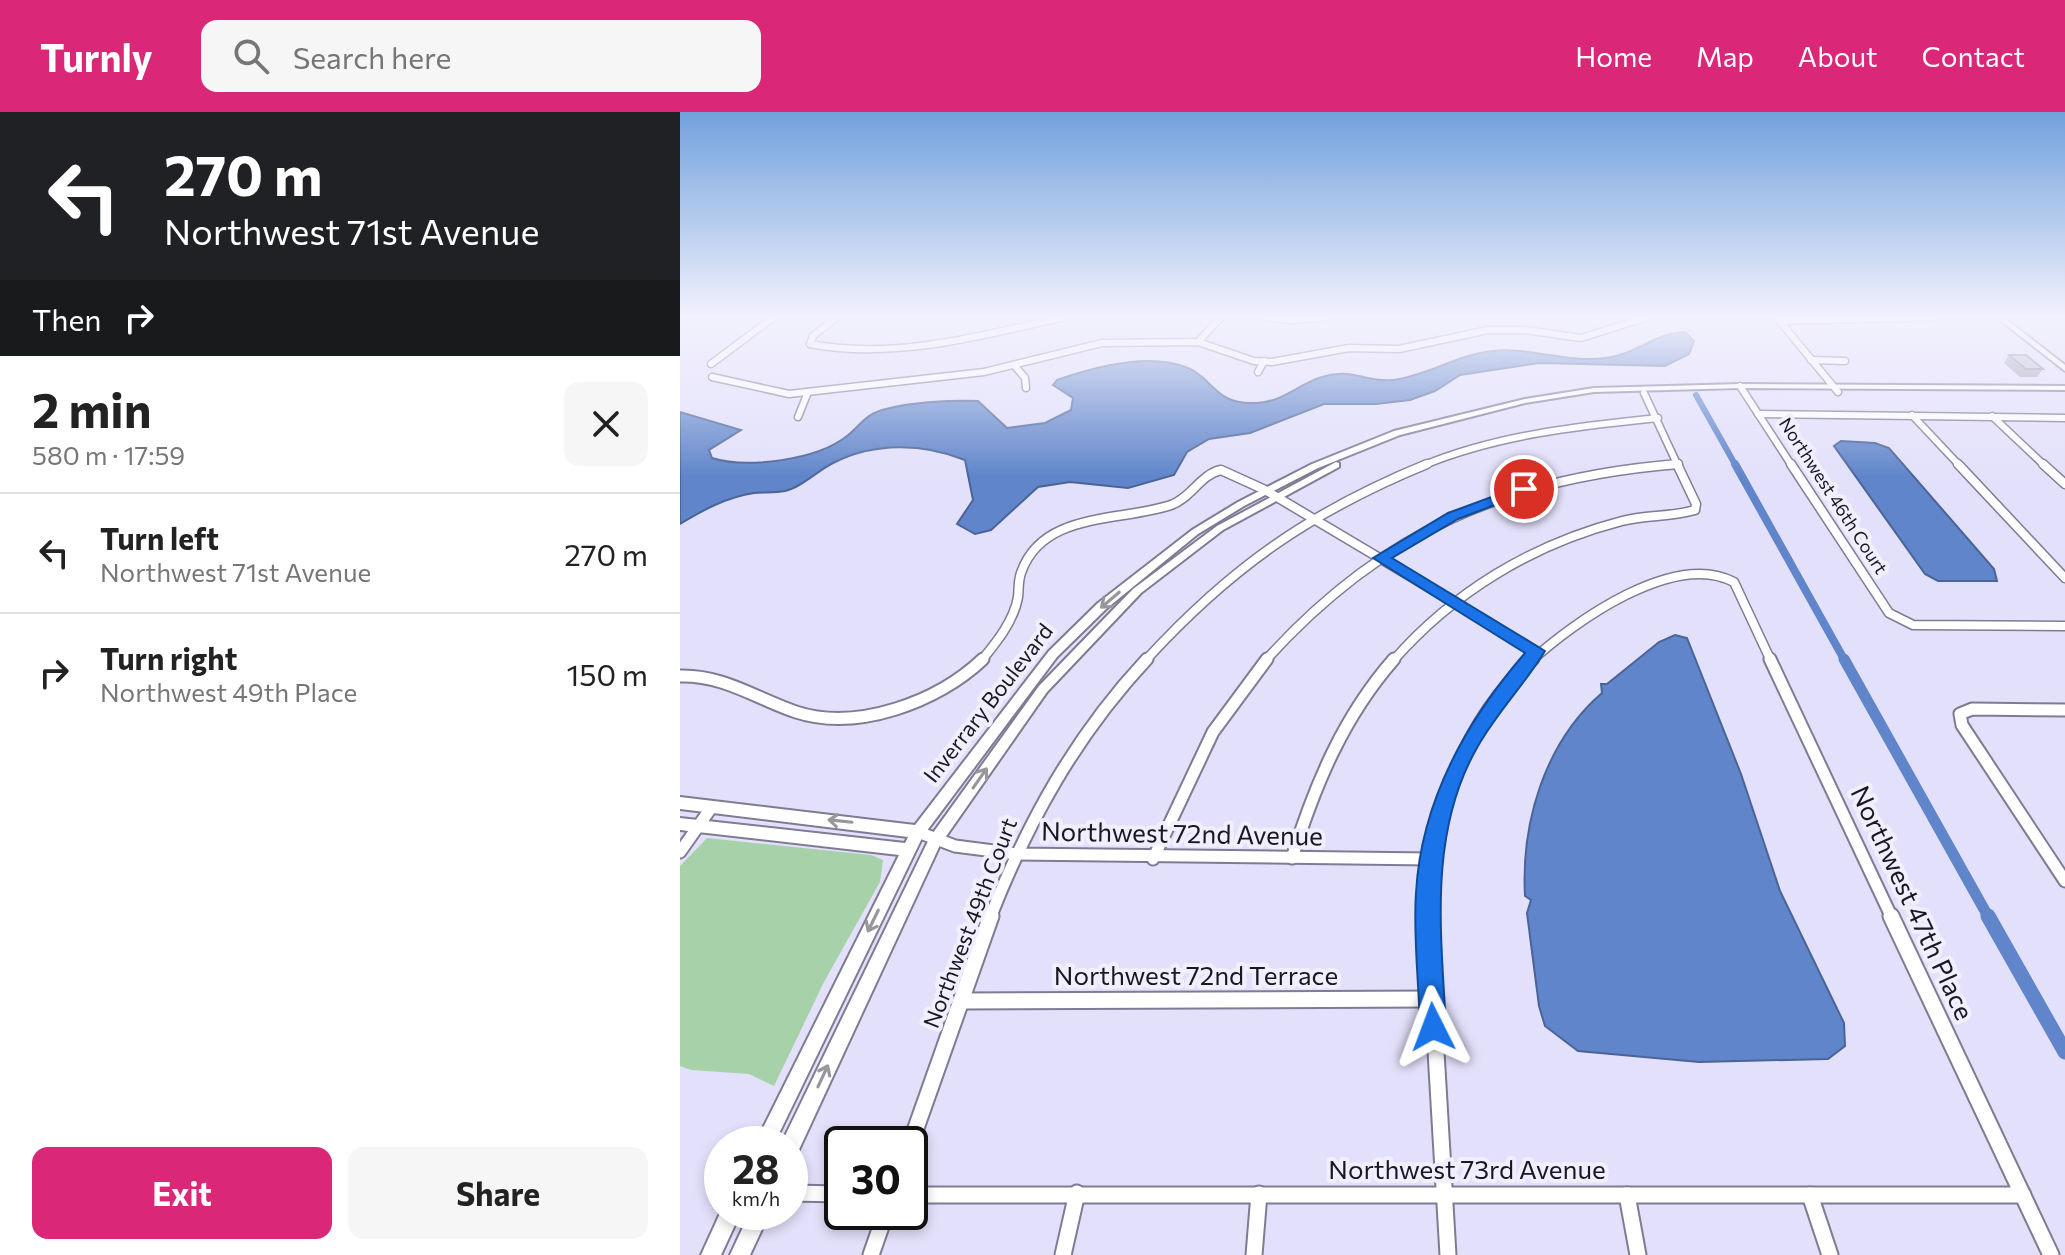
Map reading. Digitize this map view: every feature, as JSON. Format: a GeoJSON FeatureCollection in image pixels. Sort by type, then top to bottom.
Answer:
{"type":"FeatureCollection","features":[{"type":"Feature","properties":{"kind":"street"},"geometry":{"type":"LineString","coordinates":[[712,377],[773,392],[808,392],[988,370]]}},
{"type":"Feature","properties":{"kind":"street"},"geometry":{"type":"LineString","coordinates":[[1019,370],[1025,378],[1026,388]]}},
{"type":"Feature","properties":{"kind":"street"},"geometry":{"type":"LineString","coordinates":[[1820,370],[1836,389]]}},
{"type":"Feature","properties":{"kind":"street","name":"Inverrary Boulevard"},"geometry":{"type":"LineString","coordinates":[[773,1126],[918,832],[1053,654],[1102,606],[1195,532],[1325,461],[1397,433],[1525,401],[1644,386],[2065,390]]}},
{"type":"Feature","properties":{"kind":"street","name":"Inverrary Boulevard"},"geometry":{"type":"LineString","coordinates":[[800,1126],[935,841],[1043,689],[1075,652],[1137,591],[1270,493],[1345,460],[1457,421],[1530,405],[1644,393],[1742,389]]}},
{"type":"Feature","properties":{"kind":"street","name":"Northwest 46th Court"},"geometry":{"type":"LineString","coordinates":[[1742,389],[1889,613],[1913,625],[2065,626]]}},
{"type":"Feature","properties":{"kind":"street"},"geometry":{"type":"LineString","coordinates":[[798,417],[808,392]]}},
{"type":"Feature","properties":{"kind":"street"},"geometry":{"type":"LineString","coordinates":[[1292,858],[1309,804],[1335,744],[1371,686],[1413,637],[1453,602],[1525,558],[1582,533],[1650,515],[1695,510],[1658,418],[1644,393]]}},
{"type":"Feature","properties":{"kind":"street"},"geometry":{"type":"LineString","coordinates":[[1758,414],[2065,418]]}},
{"type":"Feature","properties":{"kind":"street"},"geometry":{"type":"LineString","coordinates":[[1912,415],[2065,578]]}},
{"type":"Feature","properties":{"kind":"street"},"geometry":{"type":"LineString","coordinates":[[1992,416],[2065,484]]}},
{"type":"Feature","properties":{"kind":"street","name":"Northwest 49th Court"},"geometry":{"type":"LineString","coordinates":[[917,1126],[1016,854],[1054,781],[1097,716],[1162,640],[1242,564],[1312,518],[1405,470],[1494,442],[1579,425],[1658,418]]}},
{"type":"Feature","properties":{"kind":"street"},"geometry":{"type":"LineString","coordinates":[[1153,859],[1179,796],[1236,698],[1296,626],[1338,588],[1381,558],[1453,516],[1537,484],[1595,470],[1678,464]]}},
{"type":"Feature","properties":{"kind":"street"},"geometry":{"type":"LineString","coordinates":[[680,676],[735,682],[795,712],[829,717],[875,713],[911,704],[942,690],[992,652],[1005,633],[1019,597],[1018,583],[1026,560],[1057,532],[1080,522],[1175,504],[1188,495],[1204,476],[1219,470],[1230,471],[1270,493],[1536,651],[1502,692],[1467,747],[1448,795],[1430,859],[1427,895],[1431,999],[1448,1255]]}},
{"type":"Feature","properties":{"kind":"street","name":"Northwest 47th Place"},"geometry":{"type":"LineString","coordinates":[[1536,651],[1590,616],[1644,588],[1706,571],[1724,575],[1734,582],[2051,1255]]}},
{"type":"Feature","properties":{"kind":"street"},"geometry":{"type":"LineString","coordinates":[[2065,710],[1972,709],[1960,714],[1962,725],[2065,881]]}},
{"type":"Feature","properties":{"kind":"street"},"geometry":{"type":"LineString","coordinates":[[680,803],[918,832]]}},
{"type":"Feature","properties":{"kind":"street"},"geometry":{"type":"LineString","coordinates":[[680,852],[711,808]]}},
{"type":"Feature","properties":{"kind":"street"},"geometry":{"type":"LineString","coordinates":[[680,824],[908,850]]}},
{"type":"Feature","properties":{"kind":"street","name":"Northwest 72nd Avenue"},"geometry":{"type":"LineString","coordinates":[[918,832],[935,841],[1016,854],[1153,859],[1430,859]]}},
{"type":"Feature","properties":{"kind":"street","name":"Northwest 72nd Avenue"},"geometry":{"type":"LineString","coordinates":[[908,850],[935,841]]}},
{"type":"Feature","properties":{"kind":"street","name":"Northwest 72nd Terrace"},"geometry":{"type":"LineString","coordinates":[[961,1001],[1431,999]]}},
{"type":"Feature","properties":{"kind":"street"},"geometry":{"type":"LineString","coordinates":[[1063,1255],[1077,1193]]}},
{"type":"Feature","properties":{"kind":"street"},"geometry":{"type":"LineString","coordinates":[[1254,1255],[1259,1194]]}},
{"type":"Feature","properties":{"kind":"street","name":"Northwest 73rd Avenue"},"geometry":{"type":"LineString","coordinates":[[928,1195],[2023,1195]]}},
{"type":"Feature","properties":{"kind":"street"},"geometry":{"type":"LineString","coordinates":[[1627,1195],[1638,1255]]}},
{"type":"Feature","properties":{"kind":"street"},"geometry":{"type":"LineString","coordinates":[[1810,1195],[1830,1255]]}},
{"type":"Feature","properties":{"kind":"street"},"geometry":{"type":"LineString","coordinates":[[711,1255],[723,1230]]}},
{"type":"Feature","properties":{"kind":"street"},"geometry":{"type":"LineString","coordinates":[[740,1255],[752,1230]]}},
{"type":"Feature","properties":{"kind":"street"},"geometry":{"type":"LineString","coordinates":[[871,1255],[880,1230]]}},
{"type":"Feature","properties":{"kind":"green space"},"geometry":{"type":"Polygon","coordinates":[[[707,838],[871,855],[883,860],[880,882],[824,982],[774,1086],[749,1074],[691,1070],[680,1066],[680,866],[707,838]]]}},
{"type":"Feature","properties":{"kind":"water"},"geometry":{"type":"Polygon","coordinates":[[[1087,370],[1192,370],[1223,396],[1242,403],[1273,400],[1313,380],[1333,374],[1393,380],[1428,370],[1491,370],[1460,375],[1435,391],[1410,400],[1376,404],[1324,404],[1250,433],[1209,439],[1187,452],[1174,475],[1128,488],[1070,482],[1038,487],[991,530],[975,534],[957,524],[973,500],[965,460],[932,450],[899,447],[849,456],[791,489],[734,498],[680,524],[680,412],[741,430],[709,450],[712,458],[744,463],[781,460],[818,451],[847,436],[873,414],[907,405],[978,401],[1007,428],[1045,423],[1071,410],[1073,398],[1053,385],[1057,380],[1087,370]]]}},
{"type":"Feature","properties":{"kind":"water"},"geometry":{"type":"Polygon","coordinates":[[[1841,441],[1875,443],[1889,448],[1994,569],[1997,581],[1938,581],[1925,574],[1834,446],[1841,441]]]}},
{"type":"Feature","properties":{"kind":"water"},"geometry":{"type":"Polygon","coordinates":[[[1675,635],[1687,638],[1741,774],[1780,891],[1844,1023],[1845,1046],[1828,1059],[1699,1062],[1578,1051],[1545,1026],[1539,1006],[1527,913],[1531,900],[1525,896],[1527,840],[1541,785],[1565,735],[1602,693],[1601,684],[1607,684],[1659,642],[1675,635]]]}},
{"type":"Feature","properties":{"kind":"waterway"},"geometry":{"type":"LineString","coordinates":[[1696,395],[1736,466]]}},
{"type":"Feature","properties":{"kind":"waterway"},"geometry":{"type":"LineString","coordinates":[[1735,464],[1845,661]]}},
{"type":"Feature","properties":{"kind":"waterway"},"geometry":{"type":"LineString","coordinates":[[1844,659],[1989,918]]}},
{"type":"Feature","properties":{"kind":"waterway"},"geometry":{"type":"LineString","coordinates":[[1988,916],[2065,1052]]}},
{"type":"Feature","properties":{"kind":"route"},"geometry":{"type":"LineString","coordinates":[[1433,1027],[1427,895],[1430,859],[1448,795],[1467,747],[1502,692],[1536,651],[1381,558],[1407,539],[1453,516],[1524,489]]}}]}
